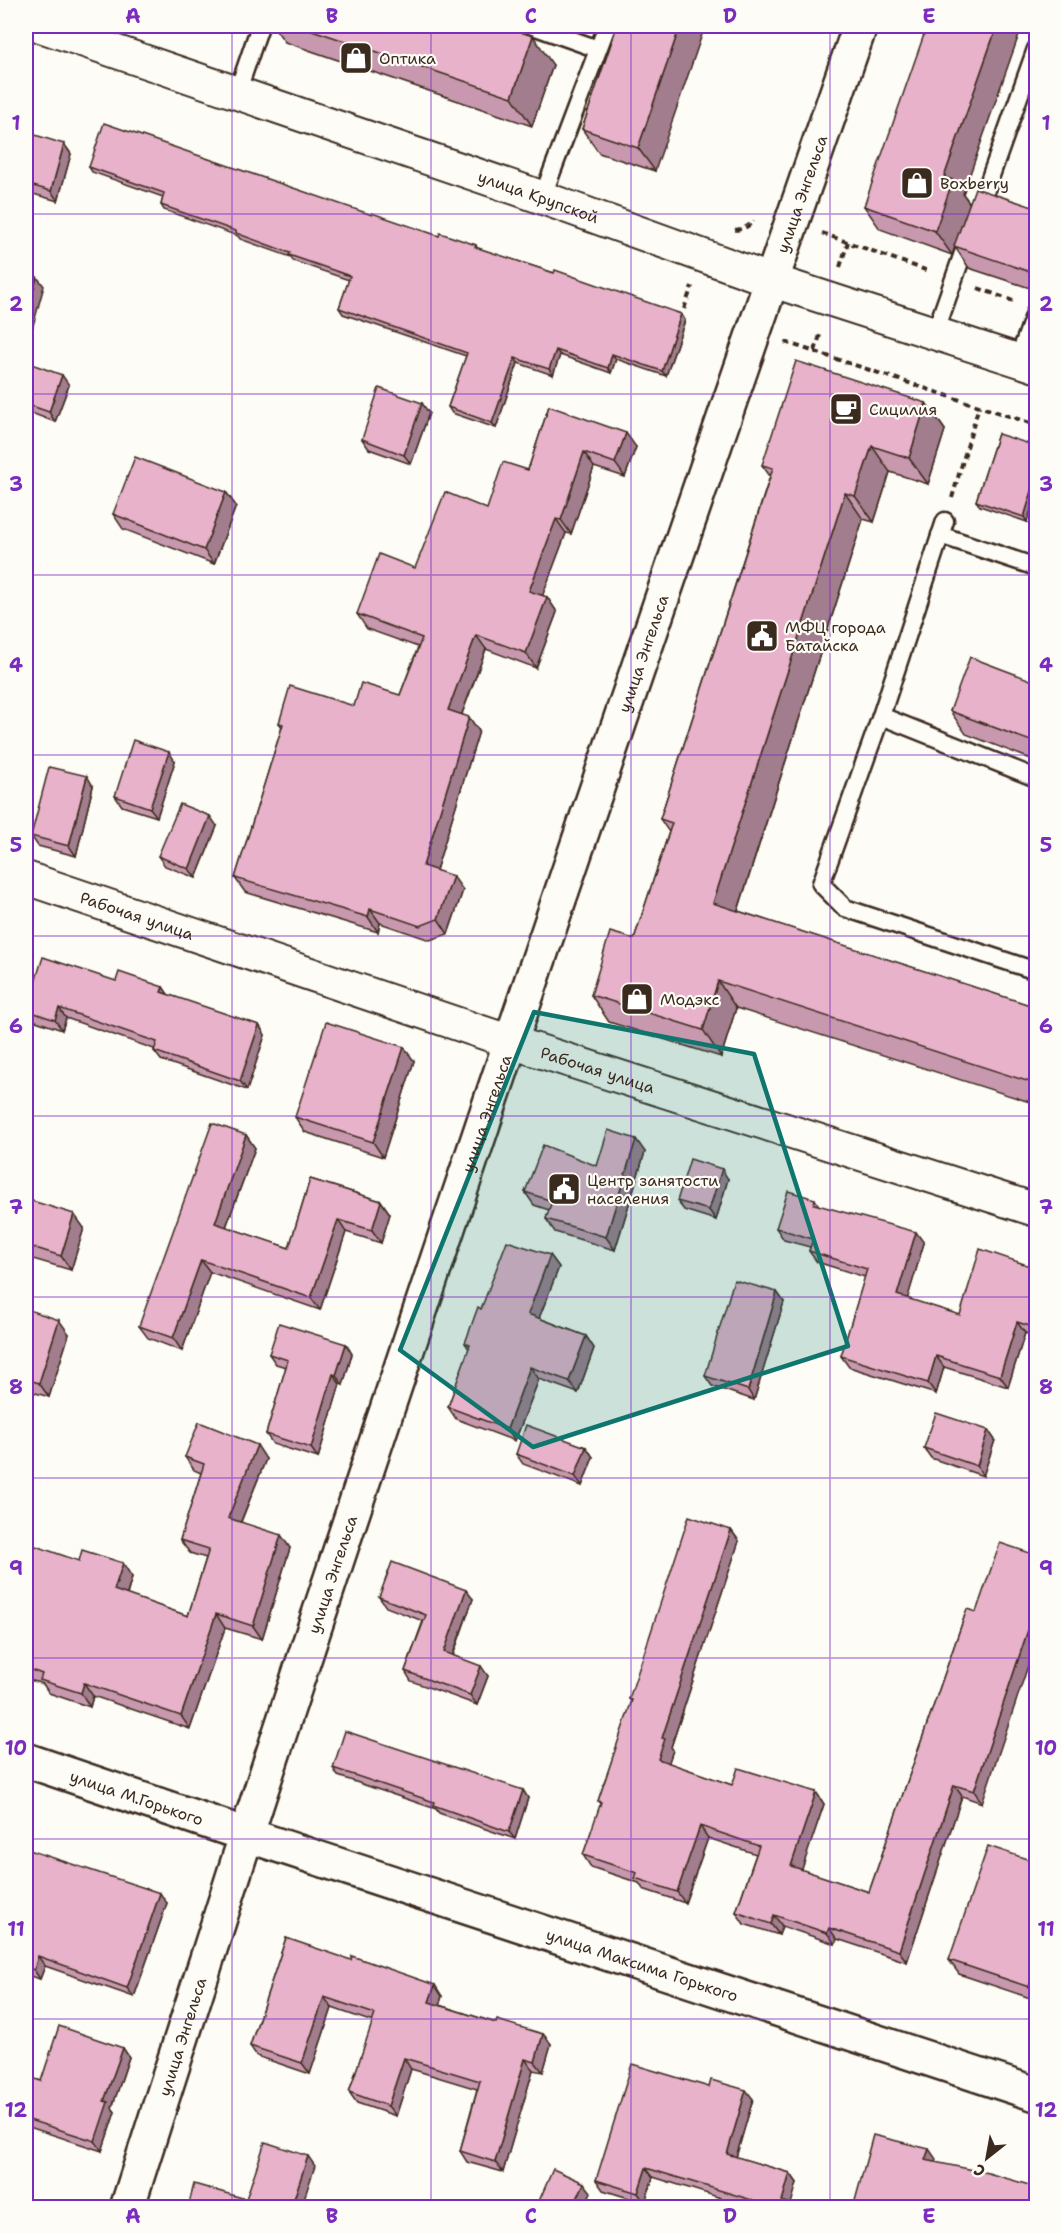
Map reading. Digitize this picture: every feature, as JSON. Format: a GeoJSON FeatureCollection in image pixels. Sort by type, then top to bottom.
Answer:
{"type":"FeatureCollection","features":[{"type":"Feature","properties":{"kind":"main road","name":"улица Энгельса"},"geometry":{"type":"LineString","coordinates":[[127,2208],[247,1835],[511,1042],[770,280],[860,26]]}},
{"type":"Feature","properties":{"kind":"main road","name":"улица М.Горького"},"geometry":{"type":"LineString","coordinates":[[26,1760],[247,1835]]}},
{"type":"Feature","properties":{"kind":"main road","name":"улица Максима Горького"},"geometry":{"type":"LineString","coordinates":[[247,1835],[1036,2094]]}},
{"type":"Feature","properties":{"kind":"street","name":"улица Крупской"},"geometry":{"type":"LineString","coordinates":[[41,26],[542,198],[770,280],[1027,363]]}},
{"type":"Feature","properties":{"kind":"street","name":"Рабочая улица"},"geometry":{"type":"LineString","coordinates":[[26,878],[511,1042],[1036,1210]]}},
{"type":"Feature","properties":{"kind":"lane"},"geometry":{"type":"LineString","coordinates":[[237,93],[260,26]]}},
{"type":"Feature","properties":{"kind":"lane"},"geometry":{"type":"LineString","coordinates":[[533,26],[598,49]]}},
{"type":"Feature","properties":{"kind":"lane"},"geometry":{"type":"LineString","coordinates":[[542,198],[607,26]]}},
{"type":"Feature","properties":{"kind":"lane"},"geometry":{"type":"LineString","coordinates":[[935,333],[1036,49]]}},
{"type":"Feature","properties":{"kind":"lane"},"geometry":{"type":"LineString","coordinates":[[1027,363],[1036,310]]}},
{"type":"Feature","properties":{"kind":"lane"},"geometry":{"type":"LineString","coordinates":[[1036,567],[942,528],[881,717],[821,884],[845,908],[1036,970]]}},
{"type":"Feature","properties":{"kind":"lane"},"geometry":{"type":"LineString","coordinates":[[881,717],[1036,778]]}},
{"type":"Feature","properties":{"kind":"path"},"geometry":{"type":"LineString","coordinates":[[814,351],[1036,425]]}},
{"type":"Feature","properties":{"kind":"path"},"geometry":{"type":"LineString","coordinates":[[942,528],[979,406]]}},
{"type":"Feature","properties":{"kind":"highlighted area"},"geometry":{"type":"Polygon","coordinates":[[[534,1012],[754,1054],[848,1346],[533,1447],[400,1350],[534,1012]]]}},
{"type":"Feature","properties":{"kind":"building"},"geometry":{"type":"Polygon","coordinates":[[[300,26],[500,26],[533,36],[512,97],[300,26]]]}},
{"type":"Feature","properties":{"kind":"building"},"geometry":{"type":"Polygon","coordinates":[[[617,26],[680,26],[638,148],[582,129],[617,26]]]}},
{"type":"Feature","properties":{"kind":"building"},"geometry":{"type":"Polygon","coordinates":[[[927,26],[997,26],[944,177],[953,180],[935,231],[864,206],[927,26]]]}},
{"type":"Feature","properties":{"kind":"building"},"geometry":{"type":"Polygon","coordinates":[[[104,123],[372,215],[372,213],[439,236],[440,233],[476,245],[475,247],[554,273],[555,270],[681,314],[662,371],[612,354],[608,368],[556,350],[549,369],[515,358],[492,423],[448,407],[467,353],[339,308],[350,276],[289,255],[290,253],[236,233],[236,231],[161,205],[164,193],[89,167],[104,123]]]}},
{"type":"Feature","properties":{"kind":"building"},"geometry":{"type":"Polygon","coordinates":[[[32,134],[64,144],[51,191],[26,184],[26,158],[32,134]]]}},
{"type":"Feature","properties":{"kind":"building"},"geometry":{"type":"Polygon","coordinates":[[[975,188],[1036,208],[1036,274],[954,246],[975,188]]]}},
{"type":"Feature","properties":{"kind":"building"},"geometry":{"type":"Polygon","coordinates":[[[26,273],[37,277],[26,318],[26,273]]]}},
{"type":"Feature","properties":{"kind":"building"},"geometry":{"type":"Polygon","coordinates":[[[796,361],[926,403],[909,458],[872,446],[855,496],[845,493],[713,903],[1036,1007],[1036,1084],[718,981],[703,1030],[591,995],[610,932],[634,939],[672,823],[660,819],[773,468],[762,465],[796,361]]]}},
{"type":"Feature","properties":{"kind":"building"},"geometry":{"type":"Polygon","coordinates":[[[26,362],[62,375],[49,412],[26,404],[26,362]]]}},
{"type":"Feature","properties":{"kind":"building"},"geometry":{"type":"Polygon","coordinates":[[[379,388],[422,403],[404,455],[362,439],[379,388]]]}},
{"type":"Feature","properties":{"kind":"building"},"geometry":{"type":"Polygon","coordinates":[[[549,406],[626,433],[615,463],[584,452],[561,520],[556,519],[529,591],[547,597],[526,653],[476,635],[448,710],[469,717],[423,866],[453,876],[438,919],[420,926],[370,909],[368,917],[235,878],[283,724],[279,723],[290,686],[354,706],[361,683],[400,695],[422,638],[357,614],[379,554],[415,568],[445,492],[487,509],[503,462],[528,470],[549,406]]]}},
{"type":"Feature","properties":{"kind":"building"},"geometry":{"type":"Polygon","coordinates":[[[998,434],[1036,446],[1036,478],[1024,517],[976,501],[998,434]]]}},
{"type":"Feature","properties":{"kind":"building"},"geometry":{"type":"Polygon","coordinates":[[[135,457],[226,492],[204,550],[113,514],[135,457]]]}},
{"type":"Feature","properties":{"kind":"building"},"geometry":{"type":"Polygon","coordinates":[[[970,657],[1036,682],[1036,743],[950,711],[970,657]]]}},
{"type":"Feature","properties":{"kind":"building"},"geometry":{"type":"Polygon","coordinates":[[[133,740],[169,752],[150,808],[115,796],[133,740]]]}},
{"type":"Feature","properties":{"kind":"building"},"geometry":{"type":"Polygon","coordinates":[[[49,767],[87,776],[69,846],[31,836],[49,767]]]}},
{"type":"Feature","properties":{"kind":"building"},"geometry":{"type":"Polygon","coordinates":[[[180,804],[210,816],[189,869],[158,856],[180,804]]]}},
{"type":"Feature","properties":{"kind":"building"},"geometry":{"type":"Polygon","coordinates":[[[43,957],[116,981],[119,972],[163,987],[161,992],[259,1025],[240,1081],[154,1051],[157,1042],[59,1008],[55,1020],[26,1010],[43,957]]]}},
{"type":"Feature","properties":{"kind":"building"},"geometry":{"type":"Polygon","coordinates":[[[326,1022],[404,1047],[373,1142],[295,1117],[326,1022]]]}},
{"type":"Feature","properties":{"kind":"building"},"geometry":{"type":"Polygon","coordinates":[[[212,1123],[246,1135],[215,1223],[289,1248],[310,1179],[381,1201],[372,1230],[338,1220],[311,1298],[201,1260],[173,1338],[139,1326],[212,1123]]]}},
{"type":"Feature","properties":{"kind":"building"},"geometry":{"type":"Polygon","coordinates":[[[608,1130],[636,1139],[606,1237],[546,1219],[552,1201],[525,1192],[543,1145],[597,1166],[608,1130]]]}},
{"type":"Feature","properties":{"kind":"building"},"geometry":{"type":"Polygon","coordinates":[[[690,1159],[722,1169],[709,1210],[677,1201],[690,1159]]]}},
{"type":"Feature","properties":{"kind":"building"},"geometry":{"type":"Polygon","coordinates":[[[788,1191],[815,1199],[814,1204],[916,1232],[897,1295],[960,1315],[980,1249],[1036,1268],[1036,1328],[1017,1322],[1000,1376],[936,1356],[928,1383],[841,1356],[867,1269],[809,1251],[813,1239],[776,1228],[788,1191]]]}},
{"type":"Feature","properties":{"kind":"building"},"geometry":{"type":"Polygon","coordinates":[[[26,1199],[74,1214],[61,1256],[26,1245],[26,1199]]]}},
{"type":"Feature","properties":{"kind":"building"},"geometry":{"type":"Polygon","coordinates":[[[507,1241],[550,1255],[528,1314],[586,1336],[569,1381],[530,1367],[507,1429],[448,1407],[470,1345],[465,1343],[478,1307],[481,1309],[507,1241]]]}},
{"type":"Feature","properties":{"kind":"building"},"geometry":{"type":"Polygon","coordinates":[[[734,1280],[777,1292],[748,1390],[705,1376],[734,1280]]]}},
{"type":"Feature","properties":{"kind":"building"},"geometry":{"type":"Polygon","coordinates":[[[26,1309],[59,1320],[39,1383],[26,1379],[26,1309]]]}},
{"type":"Feature","properties":{"kind":"building"},"geometry":{"type":"Polygon","coordinates":[[[279,1323],[346,1344],[336,1375],[333,1374],[311,1448],[266,1434],[288,1360],[269,1354],[279,1323]]]}},
{"type":"Feature","properties":{"kind":"building"},"geometry":{"type":"Polygon","coordinates":[[[936,1413],[988,1430],[977,1466],[924,1448],[936,1413]]]}},
{"type":"Feature","properties":{"kind":"building"},"geometry":{"type":"Polygon","coordinates":[[[199,1422],[257,1445],[228,1518],[281,1535],[253,1626],[216,1614],[181,1716],[84,1683],[81,1693],[40,1680],[42,1674],[26,1668],[27,1543],[79,1561],[82,1550],[123,1563],[114,1590],[188,1616],[209,1549],[180,1540],[204,1464],[185,1457],[199,1422]]]}},
{"type":"Feature","properties":{"kind":"building"},"geometry":{"type":"Polygon","coordinates":[[[526,1425],[586,1447],[575,1476],[516,1454],[526,1425]]]}},
{"type":"Feature","properties":{"kind":"building"},"geometry":{"type":"Polygon","coordinates":[[[689,1516],[731,1530],[662,1738],[665,1739],[658,1759],[732,1785],[738,1768],[816,1792],[791,1866],[869,1892],[967,1609],[976,1612],[1000,1543],[1036,1555],[1036,1606],[974,1791],[954,1785],[899,1951],[829,1928],[827,1933],[774,1915],[771,1924],[736,1912],[759,1846],[700,1826],[677,1892],[635,1878],[637,1873],[583,1855],[601,1802],[598,1801],[632,1700],[629,1699],[689,1516]]]}},
{"type":"Feature","properties":{"kind":"building"},"geometry":{"type":"Polygon","coordinates":[[[392,1562],[466,1590],[444,1652],[481,1666],[470,1695],[405,1671],[426,1615],[379,1597],[392,1562]]]}},
{"type":"Feature","properties":{"kind":"building"},"geometry":{"type":"Polygon","coordinates":[[[345,1731],[523,1790],[509,1832],[433,1805],[434,1802],[333,1768],[345,1731]]]}},
{"type":"Feature","properties":{"kind":"building"},"geometry":{"type":"Polygon","coordinates":[[[988,1846],[1036,1862],[1036,1965],[1029,1987],[949,1960],[988,1846]]]}},
{"type":"Feature","properties":{"kind":"building"},"geometry":{"type":"Polygon","coordinates":[[[26,1849],[160,1893],[127,1988],[38,1956],[34,1970],[26,1967],[26,1849]]]}},
{"type":"Feature","properties":{"kind":"building"},"geometry":{"type":"Polygon","coordinates":[[[286,1938],[351,1960],[352,1956],[435,1985],[429,2002],[496,2023],[497,2020],[543,2034],[535,2062],[525,2059],[495,2162],[460,2151],[480,2081],[404,2058],[388,2106],[349,2092],[375,2014],[324,1997],[302,2063],[250,2046],[286,1938]]]}},
{"type":"Feature","properties":{"kind":"building"},"geometry":{"type":"Polygon","coordinates":[[[59,2026],[123,2048],[104,2101],[108,2102],[95,2141],[26,2119],[26,2076],[41,2081],[59,2026]]]}},
{"type":"Feature","properties":{"kind":"building"},"geometry":{"type":"Polygon","coordinates":[[[632,2064],[709,2087],[711,2080],[746,2090],[727,2154],[790,2173],[782,2201],[803,2208],[750,2208],[752,2200],[646,2168],[638,2193],[596,2180],[632,2064]]]}},
{"type":"Feature","properties":{"kind":"building"},"geometry":{"type":"Polygon","coordinates":[[[873,2135],[929,2149],[925,2160],[988,2173],[1036,2187],[1036,2208],[853,2208],[873,2135]]]}},
{"type":"Feature","properties":{"kind":"building"},"geometry":{"type":"Polygon","coordinates":[[[265,2142],[308,2156],[291,2208],[188,2208],[194,2184],[246,2199],[265,2142]]]}},
{"type":"Feature","properties":{"kind":"building"},"geometry":{"type":"Polygon","coordinates":[[[553,2169],[584,2183],[573,2208],[536,2208],[553,2169]]]}},
{"type":"Feature","properties":{"kind":"place","name":"Оптика"},"geometry":{"type":"Point","coordinates":[356,58]}},
{"type":"Feature","properties":{"kind":"place","name":"Boxberry"},"geometry":{"type":"Point","coordinates":[917,183]}},
{"type":"Feature","properties":{"kind":"place","name":"Сицилия"},"geometry":{"type":"Point","coordinates":[846,409]}},
{"type":"Feature","properties":{"kind":"place","name":"МФЦ города Батайска"},"geometry":{"type":"Point","coordinates":[762,636]}},
{"type":"Feature","properties":{"kind":"place","name":"Модэкс"},"geometry":{"type":"Point","coordinates":[637,999]}},
{"type":"Feature","properties":{"kind":"place","name":"Центр занятости населения"},"geometry":{"type":"Point","coordinates":[564,1189]}}]}
